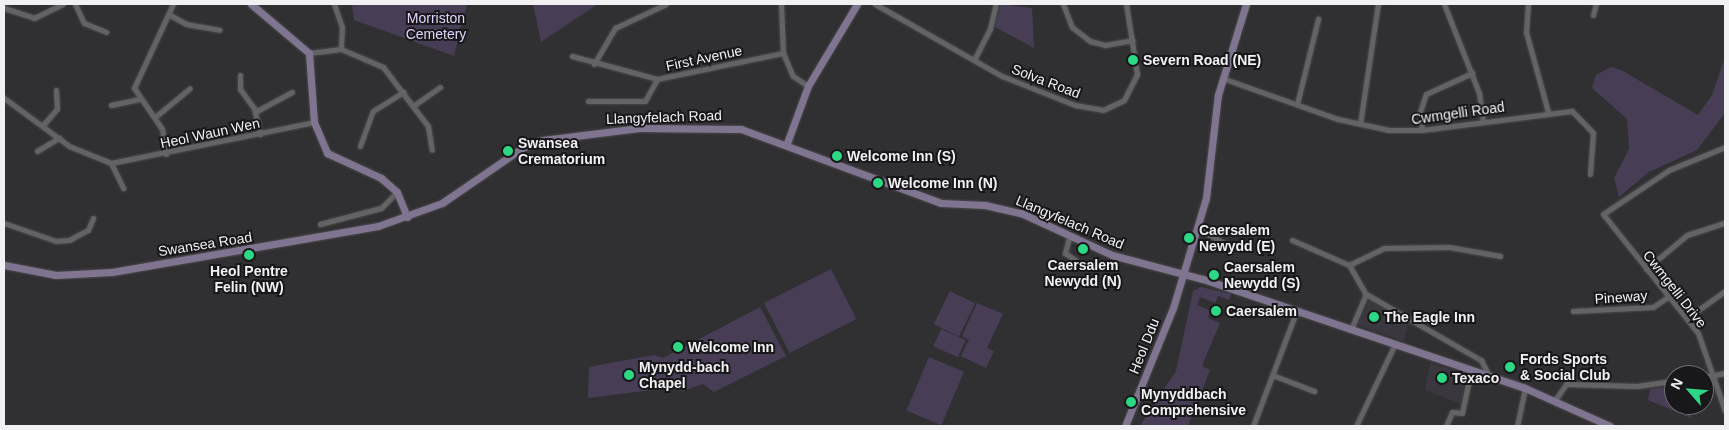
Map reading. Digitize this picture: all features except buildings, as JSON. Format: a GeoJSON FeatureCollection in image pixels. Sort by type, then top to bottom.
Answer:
{"type":"FeatureCollection","features":[{"type":"Feature","properties":{"kind":"main road"},"geometry":{"type":"LineString","coordinates":[[251,4],[308,53],[314,122],[327,153],[381,178],[397,192],[407,217]]}},
{"type":"Feature","properties":{"kind":"main road"},"geometry":{"type":"LineString","coordinates":[[787,143],[808,86],[857,4]]}},
{"type":"Feature","properties":{"kind":"main road","name":"Heol Ddu"},"geometry":{"type":"LineString","coordinates":[[1125,426],[1184,274],[1206,198],[1222,78],[1246,4]]}},
{"type":"Feature","properties":{"kind":"main road","name":"Llangyfelach Road"},"geometry":{"type":"LineString","coordinates":[[407,217],[467,189],[522,148],[560,136],[639,128],[726,128],[757,132],[941,203],[985,205],[1021,213],[1069,238],[1137,264],[1184,274],[1525,388],[1610,426]]}},
{"type":"Feature","properties":{"kind":"main road","name":"Swansea Road"},"geometry":{"type":"LineString","coordinates":[[4,265],[56,274],[112,272],[361,230],[407,217]]}},
{"type":"Feature","properties":{"kind":"street"},"geometry":{"type":"LineString","coordinates":[[4,8],[34,18],[64,4]]}},
{"type":"Feature","properties":{"kind":"street"},"geometry":{"type":"LineString","coordinates":[[75,4],[84,22],[106,32]]}},
{"type":"Feature","properties":{"kind":"street"},"geometry":{"type":"LineString","coordinates":[[166,154],[155,117],[139,99],[135,79],[170,15],[173,4]]}},
{"type":"Feature","properties":{"kind":"street"},"geometry":{"type":"LineString","coordinates":[[334,4],[342,27],[341,49]]}},
{"type":"Feature","properties":{"kind":"street"},"geometry":{"type":"LineString","coordinates":[[594,64],[616,28],[666,4]]}},
{"type":"Feature","properties":{"kind":"street"},"geometry":{"type":"LineString","coordinates":[[781,4],[783,53],[793,76],[808,86]]}},
{"type":"Feature","properties":{"kind":"street","name":"Solva Road"},"geometry":{"type":"LineString","coordinates":[[875,4],[974,60],[1038,92],[1103,110],[1124,100],[1136,80],[1133,40],[1126,4]]}},
{"type":"Feature","properties":{"kind":"street"},"geometry":{"type":"LineString","coordinates":[[974,60],[990,29],[996,4]]}},
{"type":"Feature","properties":{"kind":"street"},"geometry":{"type":"LineString","coordinates":[[1063,4],[1072,27],[1090,41],[1105,45],[1133,40]]}},
{"type":"Feature","properties":{"kind":"street"},"geometry":{"type":"LineString","coordinates":[[1360,124],[1378,4]]}},
{"type":"Feature","properties":{"kind":"street"},"geometry":{"type":"LineString","coordinates":[[1444,4],[1472,73],[1483,121]]}},
{"type":"Feature","properties":{"kind":"street"},"geometry":{"type":"LineString","coordinates":[[1528,4],[1526,32],[1548,112]]}},
{"type":"Feature","properties":{"kind":"street"},"geometry":{"type":"LineString","coordinates":[[1593,15],[1596,4]]}},
{"type":"Feature","properties":{"kind":"street"},"geometry":{"type":"LineString","coordinates":[[170,15],[186,24],[219,30]]}},
{"type":"Feature","properties":{"kind":"street"},"geometry":{"type":"LineString","coordinates":[[1297,104],[1318,19]]}},
{"type":"Feature","properties":{"kind":"street"},"geometry":{"type":"LineString","coordinates":[[308,53],[341,49],[383,67],[431,132],[432,150]]}},
{"type":"Feature","properties":{"kind":"street","name":"First Avenue"},"geometry":{"type":"LineString","coordinates":[[572,56],[594,64],[657,79],[783,53]]}},
{"type":"Feature","properties":{"kind":"street"},"geometry":{"type":"LineString","coordinates":[[1422,130],[1420,112],[1426,94],[1472,73]]}},
{"type":"Feature","properties":{"kind":"street"},"geometry":{"type":"LineString","coordinates":[[240,75],[240,89],[255,112],[260,134]]}},
{"type":"Feature","properties":{"kind":"street","name":"Cwmgelli Road"},"geometry":{"type":"LineString","coordinates":[[1222,78],[1360,124],[1422,130],[1548,112],[1572,111],[1588,123],[1594,146],[1590,174]]}},
{"type":"Feature","properties":{"kind":"street"},"geometry":{"type":"LineString","coordinates":[[588,101],[645,102],[657,79]]}},
{"type":"Feature","properties":{"kind":"street"},"geometry":{"type":"LineString","coordinates":[[155,117],[190,88]]}},
{"type":"Feature","properties":{"kind":"street"},"geometry":{"type":"LineString","coordinates":[[413,106],[440,88]]}},
{"type":"Feature","properties":{"kind":"street"},"geometry":{"type":"LineString","coordinates":[[43,125],[57,109],[56,90]]}},
{"type":"Feature","properties":{"kind":"street"},"geometry":{"type":"LineString","coordinates":[[255,112],[292,92]]}},
{"type":"Feature","properties":{"kind":"street"},"geometry":{"type":"LineString","coordinates":[[360,146],[373,111],[402,92]]}},
{"type":"Feature","properties":{"kind":"street","name":"Heol Waun Wen"},"geometry":{"type":"LineString","coordinates":[[4,98],[83,153],[112,163],[166,154],[314,122]]}},
{"type":"Feature","properties":{"kind":"street"},"geometry":{"type":"LineString","coordinates":[[111,105],[139,99]]}},
{"type":"Feature","properties":{"kind":"street"},"geometry":{"type":"LineString","coordinates":[[37,151],[59,138]]}},
{"type":"Feature","properties":{"kind":"street","name":"Cwmgelli Drive"},"geometry":{"type":"LineString","coordinates":[[1708,365],[1687,318],[1668,297],[1603,214],[1669,170],[1725,147]]}},
{"type":"Feature","properties":{"kind":"street"},"geometry":{"type":"LineString","coordinates":[[112,163],[123,188]]}},
{"type":"Feature","properties":{"kind":"street"},"geometry":{"type":"LineString","coordinates":[[320,224],[381,208],[397,192]]}},
{"type":"Feature","properties":{"kind":"street"},"geometry":{"type":"LineString","coordinates":[[4,223],[63,240],[88,230],[93,218]]}},
{"type":"Feature","properties":{"kind":"street"},"geometry":{"type":"LineString","coordinates":[[1646,269],[1687,235],[1725,222]]}},
{"type":"Feature","properties":{"kind":"street"},"geometry":{"type":"LineString","coordinates":[[1196,228],[1231,247]]}},
{"type":"Feature","properties":{"kind":"street"},"geometry":{"type":"LineString","coordinates":[[1069,238],[1065,253],[1077,261]]}},
{"type":"Feature","properties":{"kind":"street"},"geometry":{"type":"LineString","coordinates":[[1292,240],[1350,264],[1366,294],[1482,360],[1489,376]]}},
{"type":"Feature","properties":{"kind":"street"},"geometry":{"type":"LineString","coordinates":[[1350,264],[1384,248],[1468,248],[1500,256]]}},
{"type":"Feature","properties":{"kind":"street"},"geometry":{"type":"LineString","coordinates":[[1687,318],[1725,290]]}},
{"type":"Feature","properties":{"kind":"street"},"geometry":{"type":"LineString","coordinates":[[1351,330],[1366,294]]}},
{"type":"Feature","properties":{"kind":"street","name":"Pineway"},"geometry":{"type":"LineString","coordinates":[[1573,311],[1652,307],[1668,297]]}},
{"type":"Feature","properties":{"kind":"street"},"geometry":{"type":"LineString","coordinates":[[1253,426],[1275,376],[1296,312]]}},
{"type":"Feature","properties":{"kind":"street"},"geometry":{"type":"LineString","coordinates":[[1356,426],[1395,344]]}},
{"type":"Feature","properties":{"kind":"street"},"geometry":{"type":"LineString","coordinates":[[1446,426],[1452,412],[1462,413],[1471,370]]}},
{"type":"Feature","properties":{"kind":"street"},"geometry":{"type":"LineString","coordinates":[[1275,376],[1314,391]]}},
{"type":"Feature","properties":{"kind":"street","name":"Cwmgelli Drive"},"geometry":{"type":"LineString","coordinates":[[1714,378],[1725,411]]}},
{"type":"Feature","properties":{"kind":"street"},"geometry":{"type":"LineString","coordinates":[[1555,400],[1566,384],[1637,386],[1664,382]]}},
{"type":"Feature","properties":{"kind":"street"},"geometry":{"type":"LineString","coordinates":[[1517,426],[1525,388]]}},
{"type":"Feature","properties":{"kind":"shaded area"},"geometry":{"type":"Polygon","coordinates":[[[1370,300],[1408,323],[1404,341],[1357,325],[1370,300]]]}},
{"type":"Feature","properties":{"kind":"shaded area"},"geometry":{"type":"Polygon","coordinates":[[[1430,363],[1466,374],[1461,404],[1425,390],[1430,363]]]}},
{"type":"Feature","properties":{"kind":"green space","name":"Morriston Cemetery"},"geometry":{"type":"Polygon","coordinates":[[[352,4],[467,4],[454,56],[354,20],[352,4]]]}},
{"type":"Feature","properties":{"kind":"green space"},"geometry":{"type":"Polygon","coordinates":[[[533,4],[598,4],[541,42],[533,4]]]}},
{"type":"Feature","properties":{"kind":"green space"},"geometry":{"type":"Polygon","coordinates":[[[1000,4],[1032,8],[1034,48],[995,27],[1000,4]]]}},
{"type":"Feature","properties":{"kind":"green space"},"geometry":{"type":"Polygon","coordinates":[[[1725,57],[1725,113],[1697,150],[1649,172],[1619,197],[1614,178],[1629,149],[1627,119],[1592,88],[1596,75],[1611,67],[1621,70],[1698,115],[1712,95],[1725,57]]]}},
{"type":"Feature","properties":{"kind":"green space"},"geometry":{"type":"Polygon","coordinates":[[[831,269],[856,319],[790,353],[764,303],[831,269]]]}},
{"type":"Feature","properties":{"kind":"green space"},"geometry":{"type":"Polygon","coordinates":[[[1201,287],[1231,294],[1229,300],[1218,296],[1215,303],[1200,297],[1197,305],[1211,311],[1208,318],[1220,323],[1202,366],[1210,370],[1188,426],[1140,426],[1176,371],[1193,291],[1201,287]]]}},
{"type":"Feature","properties":{"kind":"green space"},"geometry":{"type":"Polygon","coordinates":[[[950,291],[975,303],[959,337],[934,324],[950,291]]]}},
{"type":"Feature","properties":{"kind":"green space"},"geometry":{"type":"Polygon","coordinates":[[[977,303],[1003,314],[987,348],[994,351],[986,368],[961,356],[969,340],[962,336],[977,303]]]}},
{"type":"Feature","properties":{"kind":"green space"},"geometry":{"type":"Polygon","coordinates":[[[760,307],[786,356],[714,392],[703,384],[682,391],[668,388],[588,398],[589,367],[654,355],[663,358],[760,307]]]}},
{"type":"Feature","properties":{"kind":"green space"},"geometry":{"type":"Polygon","coordinates":[[[941,329],[966,340],[958,357],[933,346],[941,329]]]}},
{"type":"Feature","properties":{"kind":"green space"},"geometry":{"type":"Polygon","coordinates":[[[929,357],[964,372],[941,425],[906,410],[929,357]]]}},
{"type":"Feature","properties":{"kind":"green space"},"geometry":{"type":"Polygon","coordinates":[[[1664,387],[1664,407],[1648,400],[1650,389],[1664,387]]]}},
{"type":"Feature","properties":{"kind":"place","name":"Severn Road (NE)"},"geometry":{"type":"Point","coordinates":[1133,60]}},
{"type":"Feature","properties":{"kind":"place","name":"Swansea Crematorium"},"geometry":{"type":"Point","coordinates":[508,151]}},
{"type":"Feature","properties":{"kind":"place","name":"Welcome Inn (S)"},"geometry":{"type":"Point","coordinates":[837,156]}},
{"type":"Feature","properties":{"kind":"place","name":"Welcome Inn (N)"},"geometry":{"type":"Point","coordinates":[878,183]}},
{"type":"Feature","properties":{"kind":"place","name":"Caersalem Newydd (E)"},"geometry":{"type":"Point","coordinates":[1189,238]}},
{"type":"Feature","properties":{"kind":"place","name":"Caersalem Newydd (N)"},"geometry":{"type":"Point","coordinates":[1083,249]}},
{"type":"Feature","properties":{"kind":"place","name":"Heol Pentre Felin (NW)"},"geometry":{"type":"Point","coordinates":[249,255]}},
{"type":"Feature","properties":{"kind":"place","name":"Caersalem Newydd (S)"},"geometry":{"type":"Point","coordinates":[1214,275]}},
{"type":"Feature","properties":{"kind":"place","name":"Caersalem"},"geometry":{"type":"Point","coordinates":[1216,311]}},
{"type":"Feature","properties":{"kind":"place","name":"The Eagle Inn"},"geometry":{"type":"Point","coordinates":[1374,317]}},
{"type":"Feature","properties":{"kind":"place","name":"Welcome Inn"},"geometry":{"type":"Point","coordinates":[678,347]}},
{"type":"Feature","properties":{"kind":"place","name":"Fords Sports & Social Club"},"geometry":{"type":"Point","coordinates":[1510,367]}},
{"type":"Feature","properties":{"kind":"place","name":"Mynydd-bach Chapel"},"geometry":{"type":"Point","coordinates":[629,375]}},
{"type":"Feature","properties":{"kind":"place","name":"Texaco"},"geometry":{"type":"Point","coordinates":[1442,378]}},
{"type":"Feature","properties":{"kind":"place","name":"Mynyddbach Comprehensive"},"geometry":{"type":"Point","coordinates":[1131,402]}}]}
